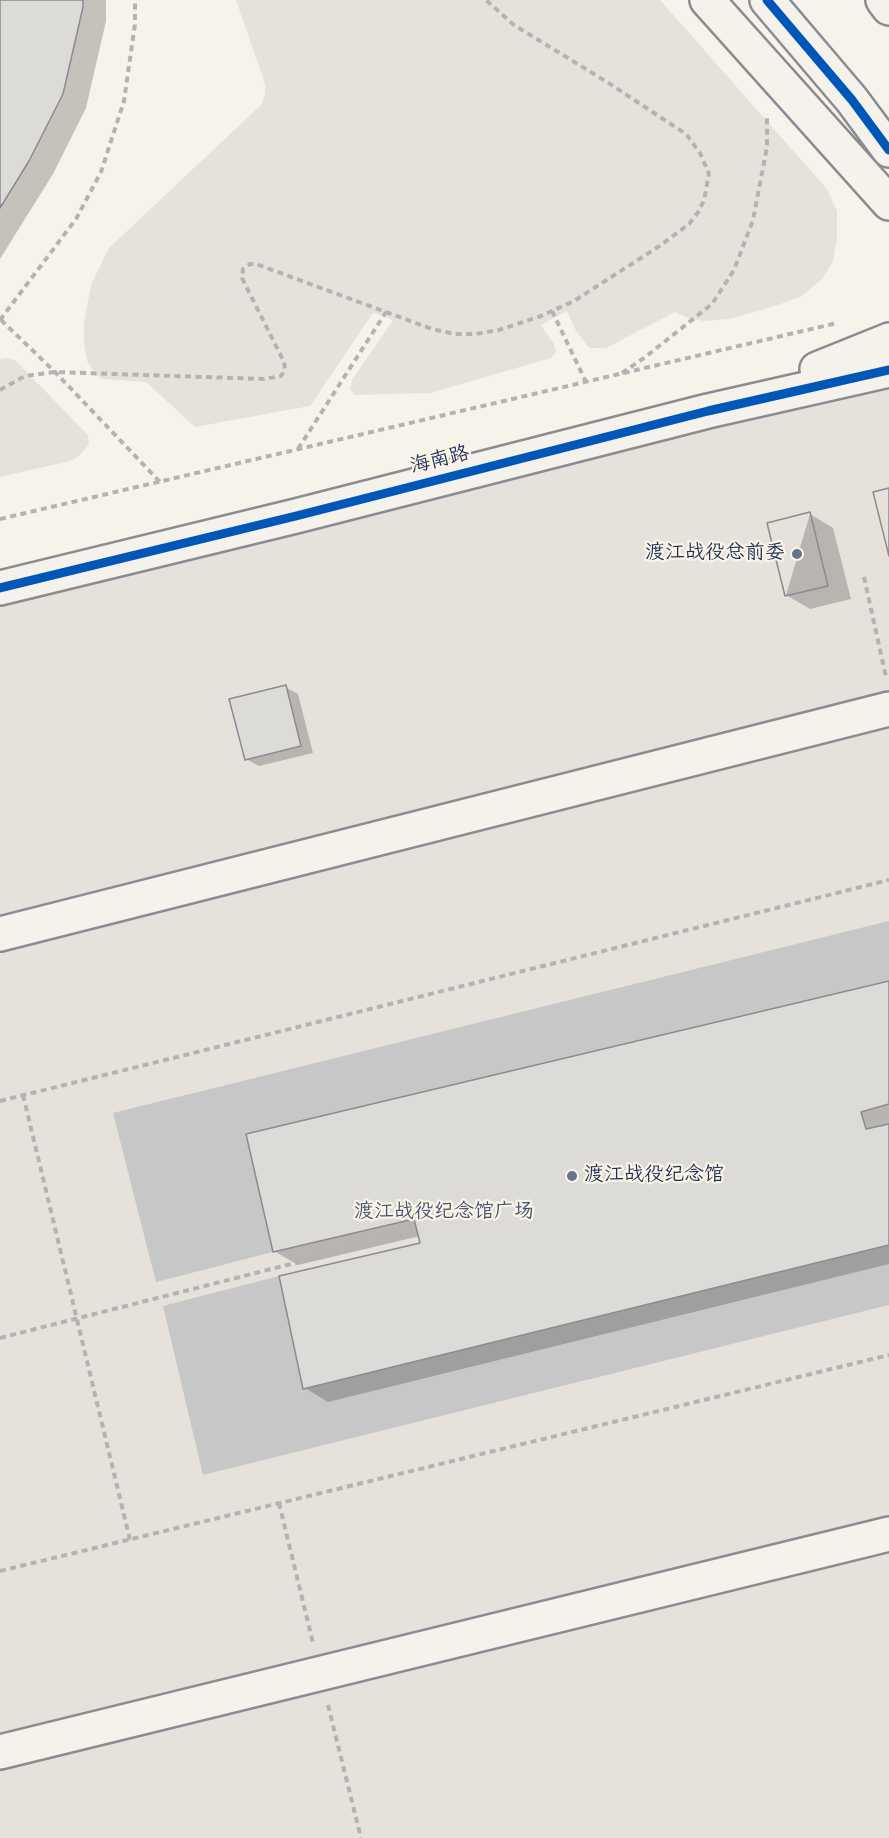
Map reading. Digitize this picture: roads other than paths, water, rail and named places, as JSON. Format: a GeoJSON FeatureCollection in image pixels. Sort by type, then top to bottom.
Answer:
{"type":"FeatureCollection","features":[{"type":"Feature","properties":{"kind":"street"},"geometry":{"type":"LineString","coordinates":[[707,0],[889,203]]}},
{"type":"Feature","properties":{"kind":"street"},"geometry":{"type":"LineString","coordinates":[[767,0],[852,100],[889,150]]}},
{"type":"Feature","properties":{"kind":"street"},"geometry":{"type":"LineString","coordinates":[[883,0],[889,8]]}},
{"type":"Feature","properties":{"kind":"street"},"geometry":{"type":"LineString","coordinates":[[708,411],[889,340]]}},
{"type":"Feature","properties":{"kind":"street","name":"海南路"},"geometry":{"type":"LineString","coordinates":[[0,588],[308,513],[708,411],[889,370]]}},
{"type":"Feature","properties":{"kind":"street"},"geometry":{"type":"LineString","coordinates":[[0,934],[888,694]]}},
{"type":"Feature","properties":{"kind":"street"},"geometry":{"type":"LineString","coordinates":[[0,1752],[889,1534]]}},
{"type":"Feature","properties":{"kind":"place","name":"渡江战役总前委"},"geometry":{"type":"Point","coordinates":[797,554]}},
{"type":"Feature","properties":{"kind":"place","name":"渡江战役纪念馆"},"geometry":{"type":"Point","coordinates":[572,1176]}},
{"type":"Feature","properties":{"kind":"park label","name":"渡江战役纪念馆广场"},"geometry":{"type":"Point","coordinates":[444,1213]}}]}
